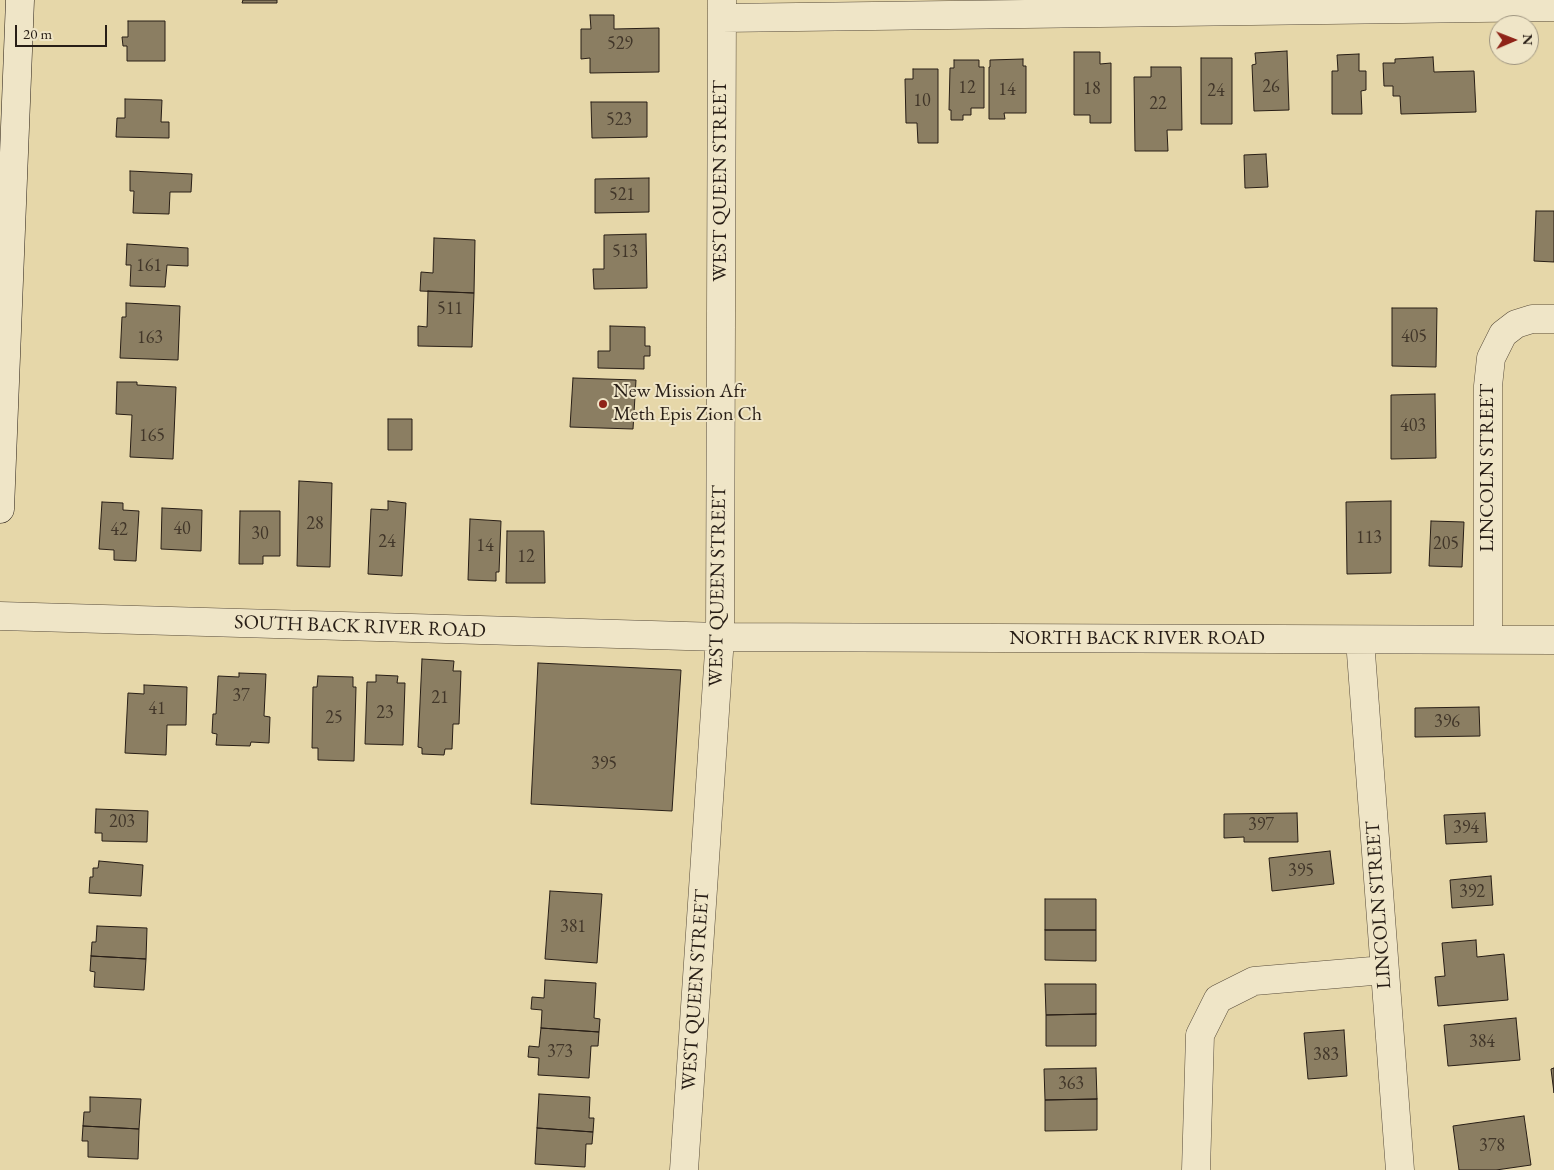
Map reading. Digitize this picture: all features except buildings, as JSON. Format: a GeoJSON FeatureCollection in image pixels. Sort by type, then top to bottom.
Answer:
{"type":"FeatureCollection","features":[{"type":"Feature","properties":{"kind":"street"},"geometry":{"type":"LineString","coordinates":[[0,508],[20,0]]}},
{"type":"Feature","properties":{"kind":"street"},"geometry":{"type":"LineString","coordinates":[[722,9],[1554,7]]}},
{"type":"Feature","properties":{"kind":"street","name":"WEST QUEEN STREET"},"geometry":{"type":"LineString","coordinates":[[684,1170],[720,637],[722,9]]}},
{"type":"Feature","properties":{"kind":"street","name":"LINCOLN STREET"},"geometry":{"type":"LineString","coordinates":[[1488,639],[1488,372],[1491,358],[1503,334],[1516,324],[1543,319]]}},
{"type":"Feature","properties":{"kind":"street","name":"SOUTH BACK RIVER ROAD"},"geometry":{"type":"LineString","coordinates":[[0,616],[720,637]]}},
{"type":"Feature","properties":{"kind":"street","name":"NORTH BACK RIVER ROAD"},"geometry":{"type":"LineString","coordinates":[[720,637],[1554,640]]}},
{"type":"Feature","properties":{"kind":"street","name":"LINCOLN STREET"},"geometry":{"type":"LineString","coordinates":[[1360,640],[1400,1170]]}},
{"type":"Feature","properties":{"kind":"street"},"geometry":{"type":"LineString","coordinates":[[1196,1170],[1200,1035],[1218,999],[1254,981],[1384,970]]}},
{"type":"Feature","properties":{"kind":"place","name":"New Mission Afr Meth Epis Zion Ch"},"geometry":{"type":"Point","coordinates":[603,404]}}]}
